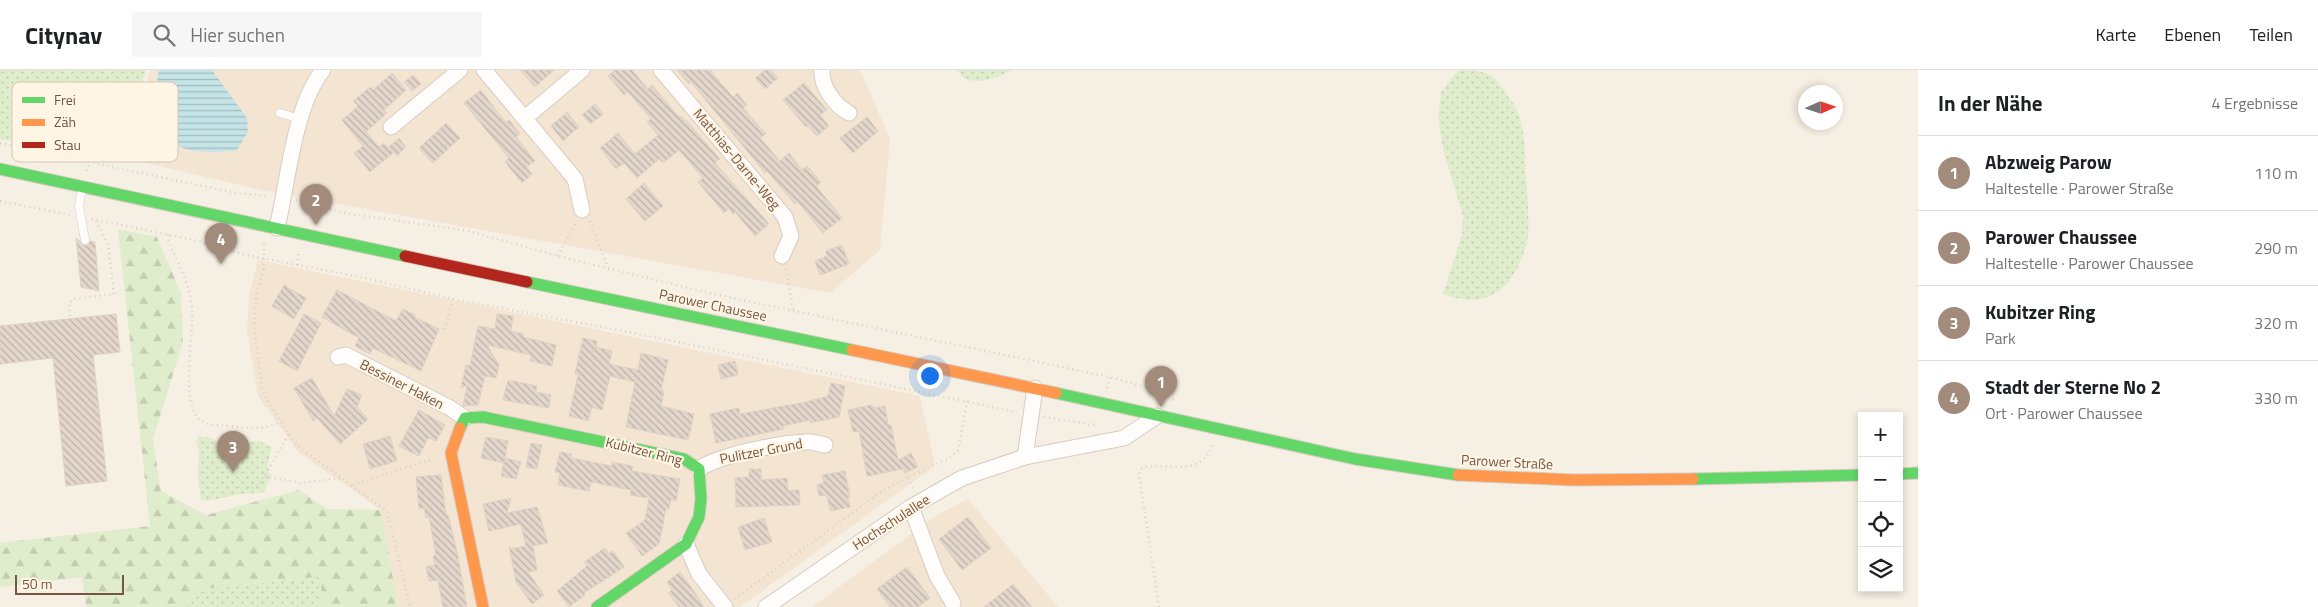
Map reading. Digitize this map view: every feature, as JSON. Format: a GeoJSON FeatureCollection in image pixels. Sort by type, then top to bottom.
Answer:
{"type":"FeatureCollection","features":[{"type":"Feature","properties":{"kind":"street"},"geometry":{"type":"LineString","coordinates":[[277,228],[293,197],[300,118],[312,86],[323,70]]}},
{"type":"Feature","properties":{"kind":"street"},"geometry":{"type":"LineString","coordinates":[[391,127],[460,70]]}},
{"type":"Feature","properties":{"kind":"street"},"geometry":{"type":"LineString","coordinates":[[484,70],[575,179],[582,210]]}},
{"type":"Feature","properties":{"kind":"street"},"geometry":{"type":"LineString","coordinates":[[525,118],[582,70]]}},
{"type":"Feature","properties":{"kind":"street","name":"Matthias-Darne-Weg"},"geometry":{"type":"LineString","coordinates":[[661,70],[785,217],[791,236],[782,256]]}},
{"type":"Feature","properties":{"kind":"street"},"geometry":{"type":"LineString","coordinates":[[822,70],[822,80],[825,88],[842,110],[849,113]]}},
{"type":"Feature","properties":{"kind":"street","name":"Parower Chaussee"},"geometry":{"type":"LineString","coordinates":[[0,169],[1035,388],[1156,416]]}},
{"type":"Feature","properties":{"kind":"street","name":"Bessiner Haken"},"geometry":{"type":"LineString","coordinates":[[338,357],[346,355],[450,408],[465,418]]}},
{"type":"Feature","properties":{"kind":"street"},"geometry":{"type":"LineString","coordinates":[[1025,457],[1035,388]]}},
{"type":"Feature","properties":{"kind":"street","name":"Parower Straße"},"geometry":{"type":"LineString","coordinates":[[1156,416],[1355,459],[1460,475],[1574,480],[1787,478],[1858,475]]}},
{"type":"Feature","properties":{"kind":"street","name":"Hochschulallee"},"geometry":{"type":"LineString","coordinates":[[766,607],[914,505],[962,478],[1025,457],[1124,438],[1156,416]]}},
{"type":"Feature","properties":{"kind":"street"},"geometry":{"type":"LineString","coordinates":[[465,418],[456,434],[451,453],[483,607]]}},
{"type":"Feature","properties":{"kind":"street","name":"Kubitzer Ring"},"geometry":{"type":"LineString","coordinates":[[465,418],[493,418],[599,440],[684,459],[699,469],[701,487],[700,512],[696,531],[686,544],[597,607]]}},
{"type":"Feature","properties":{"kind":"street","name":"Pulitzer Grund"},"geometry":{"type":"LineString","coordinates":[[699,469],[717,459],[808,441],[825,445]]}},
{"type":"Feature","properties":{"kind":"street"},"geometry":{"type":"LineString","coordinates":[[1903,474],[1918,473]]}},
{"type":"Feature","properties":{"kind":"street"},"geometry":{"type":"LineString","coordinates":[[914,505],[932,565],[953,606]]}},
{"type":"Feature","properties":{"kind":"street"},"geometry":{"type":"LineString","coordinates":[[686,544],[699,574],[728,604]]}},
{"type":"Feature","properties":{"kind":"lane"},"geometry":{"type":"LineString","coordinates":[[280,113],[300,118]]}},
{"type":"Feature","properties":{"kind":"lane"},"geometry":{"type":"LineString","coordinates":[[82,186],[79,206],[85,240]]}},
{"type":"Feature","properties":{"kind":"path"},"geometry":{"type":"LineString","coordinates":[[82,186],[90,162]]}},
{"type":"Feature","properties":{"kind":"path"},"geometry":{"type":"LineString","coordinates":[[95,162],[236,192],[293,197],[345,213],[469,231],[558,256],[712,294],[1110,378],[1152,389],[1180,403]]}},
{"type":"Feature","properties":{"kind":"path"},"geometry":{"type":"LineString","coordinates":[[0,201],[168,235],[453,299],[603,327],[1030,415]]}},
{"type":"Feature","properties":{"kind":"path"},"geometry":{"type":"LineString","coordinates":[[558,256],[582,210],[591,222],[608,268]]}},
{"type":"Feature","properties":{"kind":"path"},"geometry":{"type":"LineString","coordinates":[[70,316],[69,304],[73,299],[114,294],[108,245],[96,220]]}},
{"type":"Feature","properties":{"kind":"path"},"geometry":{"type":"LineString","coordinates":[[168,235],[168,243],[186,283],[191,302],[192,330],[188,363],[192,406],[196,416],[205,423],[243,428],[268,428],[281,422]]}},
{"type":"Feature","properties":{"kind":"path"},"geometry":{"type":"LineString","coordinates":[[782,256],[793,310]]}},
{"type":"Feature","properties":{"kind":"path"},"geometry":{"type":"LineString","coordinates":[[264,258],[264,266],[254,304],[256,347],[262,388],[281,422],[304,451],[387,511],[410,607]]}},
{"type":"Feature","properties":{"kind":"path"},"geometry":{"type":"LineString","coordinates":[[445,329],[453,299]]}},
{"type":"Feature","properties":{"kind":"path"},"geometry":{"type":"LineString","coordinates":[[728,604],[870,500],[907,477],[948,458],[958,451],[967,401]]}},
{"type":"Feature","properties":{"kind":"path"},"geometry":{"type":"LineString","coordinates":[[1159,607],[1139,474],[1141,469],[1156,465],[1185,466],[1203,461],[1210,451],[1218,429]]}},
{"type":"Feature","properties":{"kind":"path"},"geometry":{"type":"LineString","coordinates":[[252,488],[260,484],[289,434]]}},
{"type":"Feature","properties":{"kind":"path"},"geometry":{"type":"LineString","coordinates":[[353,485],[430,460]]}},
{"type":"Feature","properties":{"kind":"path"},"geometry":{"type":"LineString","coordinates":[[265,476],[300,482],[342,478]]}},
{"type":"Feature","properties":{"kind":"path"},"geometry":{"type":"LineString","coordinates":[[907,477],[914,505]]}},
{"type":"Feature","properties":{"kind":"shaded area"},"geometry":{"type":"Polygon","coordinates":[[[150,70],[860,70],[890,139],[880,250],[830,293],[261,190],[142,162],[178,162],[178,82],[147,82],[150,70]]]}},
{"type":"Feature","properties":{"kind":"shaded area"},"geometry":{"type":"Polygon","coordinates":[[[258,260],[920,396],[935,466],[740,607],[398,607],[381,510],[298,452],[258,396],[247,331],[249,295],[258,260]]]}},
{"type":"Feature","properties":{"kind":"shaded area"},"geometry":{"type":"Polygon","coordinates":[[[968,499],[1058,607],[812,607],[937,515],[968,499]]]}},
{"type":"Feature","properties":{"kind":"green space"},"geometry":{"type":"Polygon","coordinates":[[[0,70],[146,70],[142,82],[12,82],[12,141],[0,139],[0,70]]]}},
{"type":"Feature","properties":{"kind":"green space"},"geometry":{"type":"Polygon","coordinates":[[[957,70],[1012,70],[991,79],[975,81],[968,80],[957,70]]]}},
{"type":"Feature","properties":{"kind":"green space"},"geometry":{"type":"Polygon","coordinates":[[[1458,70],[1486,73],[1500,85],[1518,112],[1525,153],[1528,230],[1521,260],[1507,284],[1486,298],[1473,300],[1459,299],[1443,294],[1462,235],[1463,216],[1443,149],[1438,118],[1441,92],[1458,70]]]}},
{"type":"Feature","properties":{"kind":"green space"},"geometry":{"type":"Polygon","coordinates":[[[118,229],[157,237],[181,293],[183,342],[153,439],[161,491],[206,515],[299,490],[327,509],[381,510],[398,607],[322,607],[321,576],[204,589],[178,607],[86,607],[82,577],[0,587],[0,543],[150,526],[118,229]]]}},
{"type":"Feature","properties":{"kind":"green space"},"geometry":{"type":"Polygon","coordinates":[[[199,436],[213,439],[221,445],[260,441],[272,447],[267,467],[271,476],[264,492],[201,500],[198,478],[199,449],[196,442],[199,436]]]}},
{"type":"Feature","properties":{"kind":"green space"},"geometry":{"type":"Polygon","coordinates":[[[321,576],[322,607],[178,607],[204,589],[321,576]]]}},
{"type":"Feature","properties":{"kind":"water"},"geometry":{"type":"Polygon","coordinates":[[[159,70],[212,70],[247,118],[248,132],[237,150],[201,152],[178,146],[178,82],[157,82],[159,70]]]}},
{"type":"Feature","properties":{"kind":"building"},"geometry":{"type":"Polygon","coordinates":[[[520,70],[554,70],[535,87],[520,70]]]}},
{"type":"Feature","properties":{"kind":"building"},"geometry":{"type":"Polygon","coordinates":[[[615,70],[632,70],[648,89],[652,85],[680,118],[681,116],[686,120],[720,159],[715,163],[769,224],[755,236],[735,212],[733,214],[729,208],[724,213],[698,182],[703,178],[679,150],[663,163],[659,159],[637,178],[624,163],[616,169],[600,148],[618,133],[635,154],[658,135],[647,122],[651,119],[628,92],[624,95],[608,76],[615,70]]]}},
{"type":"Feature","properties":{"kind":"building"},"geometry":{"type":"Polygon","coordinates":[[[677,70],[710,70],[733,97],[737,93],[747,105],[743,108],[766,134],[760,138],[780,161],[789,153],[802,170],[807,166],[821,182],[816,186],[842,218],[823,233],[798,202],[795,204],[767,171],[765,173],[691,82],[689,84],[677,70]]]}},
{"type":"Feature","properties":{"kind":"building"},"geometry":{"type":"Polygon","coordinates":[[[765,70],[771,70],[778,78],[765,89],[755,78],[765,70]]]}},
{"type":"Feature","properties":{"kind":"building"},"geometry":{"type":"Polygon","coordinates":[[[392,73],[406,90],[384,110],[387,113],[366,132],[379,147],[384,143],[393,153],[370,172],[354,153],[363,146],[342,120],[358,106],[353,101],[370,87],[373,90],[392,73]]]}},
{"type":"Feature","properties":{"kind":"building"},"geometry":{"type":"Polygon","coordinates":[[[413,75],[421,84],[412,91],[404,82],[413,75]]]}},
{"type":"Feature","properties":{"kind":"building"},"geometry":{"type":"Polygon","coordinates":[[[804,83],[827,110],[820,115],[829,126],[817,136],[808,126],[806,127],[783,100],[804,83]]]}},
{"type":"Feature","properties":{"kind":"building"},"geometry":{"type":"Polygon","coordinates":[[[481,90],[498,113],[506,122],[509,120],[520,134],[516,137],[535,161],[526,167],[532,174],[522,183],[505,162],[509,158],[464,103],[481,90]]]}},
{"type":"Feature","properties":{"kind":"building"},"geometry":{"type":"Polygon","coordinates":[[[595,104],[603,114],[590,124],[582,115],[595,104]]]}},
{"type":"Feature","properties":{"kind":"building"},"geometry":{"type":"Polygon","coordinates":[[[567,112],[579,127],[563,141],[551,126],[567,112]]]}},
{"type":"Feature","properties":{"kind":"building"},"geometry":{"type":"Polygon","coordinates":[[[867,117],[878,131],[853,153],[840,138],[867,117]]]}},
{"type":"Feature","properties":{"kind":"building"},"geometry":{"type":"Polygon","coordinates":[[[446,123],[460,138],[433,163],[419,148],[446,123]]]}},
{"type":"Feature","properties":{"kind":"building"},"geometry":{"type":"Polygon","coordinates":[[[399,138],[406,147],[397,156],[389,147],[399,138]]]}},
{"type":"Feature","properties":{"kind":"building"},"geometry":{"type":"Polygon","coordinates":[[[644,183],[663,206],[645,221],[626,199],[644,183]]]}},
{"type":"Feature","properties":{"kind":"building"},"geometry":{"type":"Polygon","coordinates":[[[76,238],[84,245],[88,245],[90,241],[95,242],[99,291],[81,287],[76,238]]]}},
{"type":"Feature","properties":{"kind":"building"},"geometry":{"type":"Polygon","coordinates":[[[842,245],[849,264],[820,275],[815,261],[827,256],[826,251],[842,245]]]}},
{"type":"Feature","properties":{"kind":"building"},"geometry":{"type":"Polygon","coordinates":[[[284,285],[306,298],[294,319],[272,306],[284,285]]]}},
{"type":"Feature","properties":{"kind":"building"},"geometry":{"type":"Polygon","coordinates":[[[337,290],[396,321],[403,309],[415,315],[414,317],[439,329],[421,371],[373,348],[370,354],[355,346],[359,338],[322,317],[337,290]]]}},
{"type":"Feature","properties":{"kind":"building"},"geometry":{"type":"Polygon","coordinates":[[[116,314],[120,352],[93,355],[107,481],[66,486],[53,358],[0,364],[0,326],[116,314]]]}},
{"type":"Feature","properties":{"kind":"building"},"geometry":{"type":"Polygon","coordinates":[[[304,314],[321,323],[297,371],[279,361],[304,314]]]}},
{"type":"Feature","properties":{"kind":"building"},"geometry":{"type":"Polygon","coordinates":[[[497,314],[513,316],[511,331],[524,334],[523,337],[556,345],[552,366],[530,361],[531,355],[487,345],[499,365],[496,378],[485,376],[478,405],[463,406],[467,385],[461,388],[466,365],[470,366],[478,326],[495,329],[497,314]]]}},
{"type":"Feature","properties":{"kind":"building"},"geometry":{"type":"Polygon","coordinates":[[[583,338],[597,341],[596,347],[612,351],[609,364],[638,370],[641,353],[668,360],[661,390],[664,391],[661,406],[694,414],[688,440],[626,427],[635,382],[610,376],[602,410],[592,407],[588,421],[569,416],[578,375],[575,374],[583,338]]]}},
{"type":"Feature","properties":{"kind":"building"},"geometry":{"type":"Polygon","coordinates":[[[735,361],[738,375],[721,379],[718,365],[735,361]]]}},
{"type":"Feature","properties":{"kind":"building"},"geometry":{"type":"Polygon","coordinates":[[[312,378],[334,416],[347,389],[362,395],[357,407],[368,419],[340,444],[317,418],[313,421],[294,388],[312,378]]]}},
{"type":"Feature","properties":{"kind":"building"},"geometry":{"type":"Polygon","coordinates":[[[508,380],[537,386],[536,392],[551,395],[549,408],[503,400],[508,380]]]}},
{"type":"Feature","properties":{"kind":"building"},"geometry":{"type":"Polygon","coordinates":[[[831,383],[845,386],[839,417],[810,423],[810,420],[783,426],[784,429],[716,443],[710,414],[739,408],[740,414],[806,402],[828,396],[831,383]]]}},
{"type":"Feature","properties":{"kind":"building"},"geometry":{"type":"Polygon","coordinates":[[[872,405],[873,408],[885,406],[888,425],[891,425],[898,460],[911,453],[918,467],[905,473],[903,469],[867,476],[859,431],[853,432],[848,410],[872,405]]]}},
{"type":"Feature","properties":{"kind":"building"},"geometry":{"type":"Polygon","coordinates":[[[419,410],[445,425],[436,441],[428,438],[419,456],[399,446],[419,410]]]}},
{"type":"Feature","properties":{"kind":"building"},"geometry":{"type":"Polygon","coordinates":[[[390,436],[397,461],[370,469],[363,444],[390,436]]]}},
{"type":"Feature","properties":{"kind":"building"},"geometry":{"type":"Polygon","coordinates":[[[486,437],[508,441],[504,463],[481,458],[486,437]]]}},
{"type":"Feature","properties":{"kind":"building"},"geometry":{"type":"Polygon","coordinates":[[[531,443],[542,445],[537,469],[526,467],[531,443]]]}},
{"type":"Feature","properties":{"kind":"building"},"geometry":{"type":"Polygon","coordinates":[[[560,452],[572,454],[571,458],[612,466],[612,462],[633,466],[632,471],[680,479],[676,501],[671,500],[669,509],[666,509],[659,544],[642,556],[626,533],[645,520],[649,498],[630,495],[631,490],[591,482],[589,491],[558,485],[560,473],[555,472],[560,452]]]}},
{"type":"Feature","properties":{"kind":"building"},"geometry":{"type":"Polygon","coordinates":[[[505,458],[521,462],[516,479],[501,476],[505,458]]]}},
{"type":"Feature","properties":{"kind":"building"},"geometry":{"type":"Polygon","coordinates":[[[749,469],[761,469],[761,480],[787,478],[788,491],[799,490],[800,505],[736,507],[735,478],[749,477],[749,469]]]}},
{"type":"Feature","properties":{"kind":"building"},"geometry":{"type":"Polygon","coordinates":[[[845,471],[850,507],[831,511],[826,495],[819,496],[817,485],[824,483],[822,475],[845,471]]]}},
{"type":"Feature","properties":{"kind":"building"},"geometry":{"type":"Polygon","coordinates":[[[441,475],[446,515],[448,515],[457,551],[467,607],[443,607],[438,580],[429,581],[426,567],[435,565],[433,556],[436,555],[429,517],[426,518],[424,508],[419,509],[416,477],[441,475]]]}},
{"type":"Feature","properties":{"kind":"building"},"geometry":{"type":"Polygon","coordinates":[[[511,498],[507,513],[537,507],[548,543],[533,546],[537,570],[528,572],[544,595],[532,604],[516,582],[509,546],[511,549],[526,546],[521,524],[489,531],[483,504],[511,498]]]}},
{"type":"Feature","properties":{"kind":"building"},"geometry":{"type":"Polygon","coordinates":[[[968,517],[991,548],[962,570],[939,539],[968,517]]]}},
{"type":"Feature","properties":{"kind":"building"},"geometry":{"type":"Polygon","coordinates":[[[764,518],[772,542],[745,550],[738,527],[764,518]]]}},
{"type":"Feature","properties":{"kind":"building"},"geometry":{"type":"Polygon","coordinates":[[[605,548],[609,554],[613,551],[624,567],[584,593],[585,595],[569,607],[557,591],[587,566],[584,562],[605,548]]]}},
{"type":"Feature","properties":{"kind":"building"},"geometry":{"type":"Polygon","coordinates":[[[907,567],[930,598],[918,607],[890,607],[877,589],[907,567]]]}},
{"type":"Feature","properties":{"kind":"building"},"geometry":{"type":"Polygon","coordinates":[[[680,572],[704,607],[679,607],[668,593],[672,590],[667,582],[680,572]]]}},
{"type":"Feature","properties":{"kind":"building"},"geometry":{"type":"Polygon","coordinates":[[[1013,584],[1032,607],[984,607],[1013,584]]]}},
{"type":"Feature","properties":{"kind":"traffic: fast"},"geometry":{"type":"LineString","coordinates":[[0,169],[405,256]]}},
{"type":"Feature","properties":{"kind":"traffic: fast"},"geometry":{"type":"LineString","coordinates":[[527,282],[852,350]]}},
{"type":"Feature","properties":{"kind":"traffic: fast"},"geometry":{"type":"LineString","coordinates":[[1056,393],[1355,459],[1458,475]]}},
{"type":"Feature","properties":{"kind":"traffic: fast"},"geometry":{"type":"LineString","coordinates":[[460,428],[465,418],[483,417],[684,459],[699,469],[701,499],[699,517],[686,544],[597,607]]}},
{"type":"Feature","properties":{"kind":"traffic: fast"},"geometry":{"type":"LineString","coordinates":[[1903,474],[1918,473]]}},
{"type":"Feature","properties":{"kind":"traffic: fast"},"geometry":{"type":"LineString","coordinates":[[1693,479],[1858,475]]}},
{"type":"Feature","properties":{"kind":"traffic: slow"},"geometry":{"type":"LineString","coordinates":[[852,350],[1056,393]]}},
{"type":"Feature","properties":{"kind":"traffic: slow"},"geometry":{"type":"LineString","coordinates":[[460,428],[451,453],[483,607]]}},
{"type":"Feature","properties":{"kind":"traffic: slow"},"geometry":{"type":"LineString","coordinates":[[1458,475],[1574,480],[1693,479]]}},
{"type":"Feature","properties":{"kind":"traffic: jam"},"geometry":{"type":"LineString","coordinates":[[405,256],[527,282]]}},
{"type":"Feature","properties":{"kind":"place","name":"Parower Chaussee"},"geometry":{"type":"Point","coordinates":[316,225]}},
{"type":"Feature","properties":{"kind":"place","name":"Stadt der Sterne No 2"},"geometry":{"type":"Point","coordinates":[221,264]}},
{"type":"Feature","properties":{"kind":"place","name":"Abzweig Parow"},"geometry":{"type":"Point","coordinates":[1161,407]}},
{"type":"Feature","properties":{"kind":"place","name":"Kubitzer Ring"},"geometry":{"type":"Point","coordinates":[233,472]}}]}
